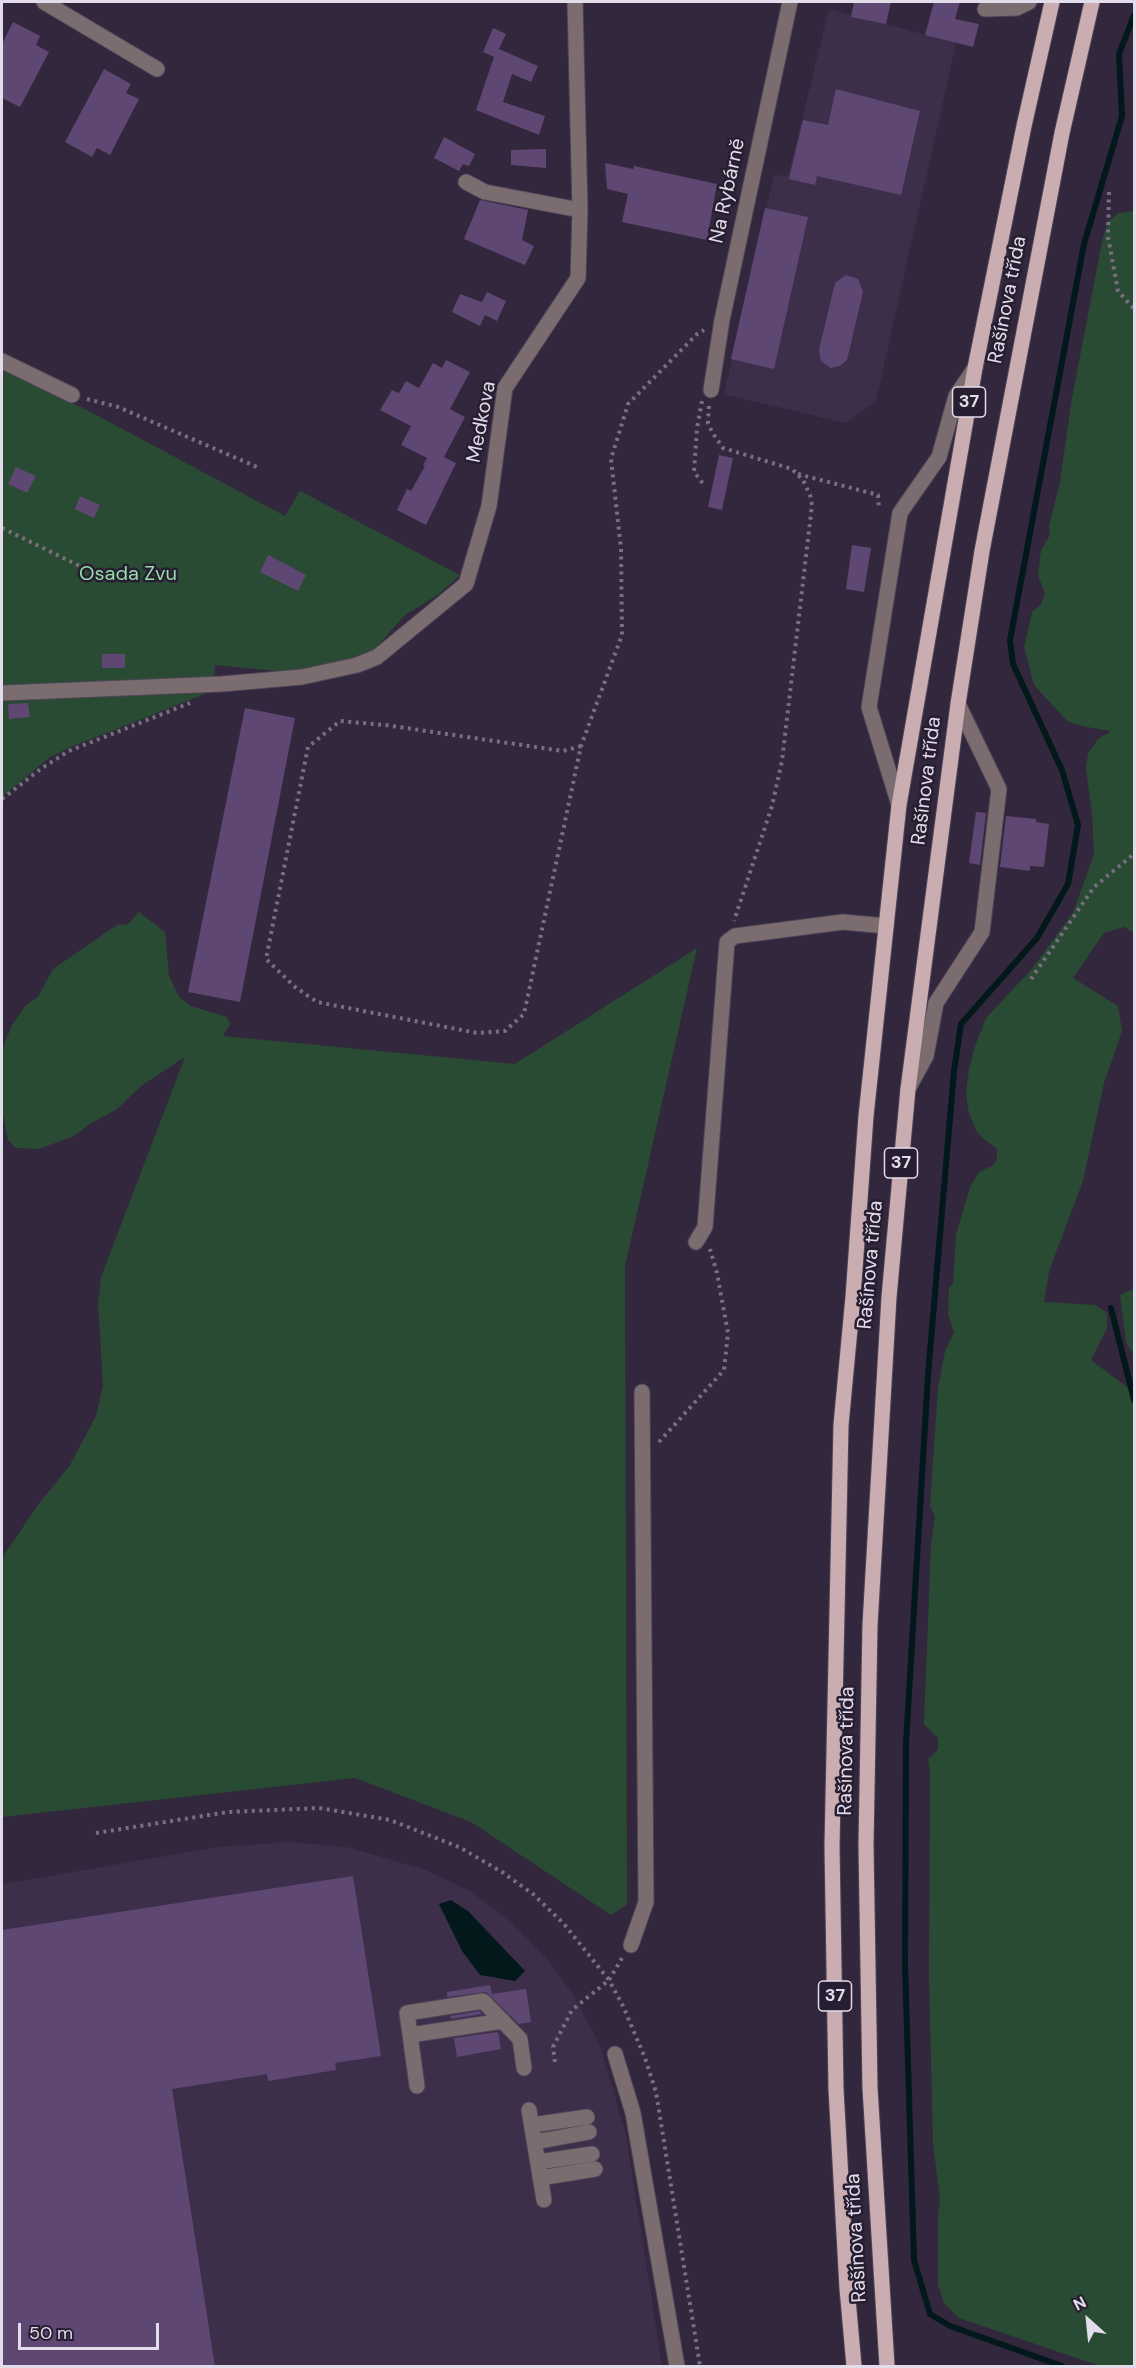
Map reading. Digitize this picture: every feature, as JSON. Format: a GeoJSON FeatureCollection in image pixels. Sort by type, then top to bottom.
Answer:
{"type":"FeatureCollection","features":[{"type":"Feature","properties":{"kind":"main road","name":"Rašínova třída"},"geometry":{"type":"LineString","coordinates":[[854,2367],[847,2288],[836,2089],[832,1846],[841,1425],[866,1116],[900,805],[975,368],[1024,126],[1052,2]]}},
{"type":"Feature","properties":{"kind":"main road","name":"Rašínova třída"},"geometry":{"type":"LineString","coordinates":[[887,2367],[870,2088],[866,1833],[873,1575],[889,1297],[908,1089],[958,704],[982,551],[1034,278],[1062,133],[1092,2]]}},
{"type":"Feature","properties":{"kind":"street"},"geometry":{"type":"LineString","coordinates":[[44,2],[158,69]]}},
{"type":"Feature","properties":{"kind":"street","name":"Medkova"},"geometry":{"type":"LineString","coordinates":[[2,693],[212,685],[302,677],[357,665],[377,657],[466,584],[489,506],[505,388],[578,278],[580,210],[575,2]]}},
{"type":"Feature","properties":{"kind":"street","name":"Na Rybárně"},"geometry":{"type":"LineString","coordinates":[[711,387],[722,320],[790,2]]}},
{"type":"Feature","properties":{"kind":"street"},"geometry":{"type":"LineString","coordinates":[[995,2],[985,9],[1017,8],[1029,2]]}},
{"type":"Feature","properties":{"kind":"street"},"geometry":{"type":"LineString","coordinates":[[466,182],[485,192],[580,210]]}},
{"type":"Feature","properties":{"kind":"street"},"geometry":{"type":"LineString","coordinates":[[2,361],[72,394]]}},
{"type":"Feature","properties":{"kind":"street"},"geometry":{"type":"LineString","coordinates":[[900,805],[869,707],[900,513],[939,457],[956,396],[975,368]]}},
{"type":"Feature","properties":{"kind":"street"},"geometry":{"type":"LineString","coordinates":[[908,1089],[926,1056],[936,1003],[982,932],[999,789],[958,704]]}},
{"type":"Feature","properties":{"kind":"street"},"geometry":{"type":"LineString","coordinates":[[700,1236],[728,942],[735,936],[843,922],[886,926]]}},
{"type":"Feature","properties":{"kind":"street"},"geometry":{"type":"LineString","coordinates":[[631,1945],[646,1902],[642,1392]]}},
{"type":"Feature","properties":{"kind":"street"},"geometry":{"type":"LineString","coordinates":[[417,2086],[407,2013],[483,2001],[520,2039],[524,2068]]}},
{"type":"Feature","properties":{"kind":"street"},"geometry":{"type":"LineString","coordinates":[[410,2036],[502,2021]]}},
{"type":"Feature","properties":{"kind":"street"},"geometry":{"type":"LineString","coordinates":[[615,2054],[633,2113],[677,2367]]}},
{"type":"Feature","properties":{"kind":"street"},"geometry":{"type":"LineString","coordinates":[[535,2142],[588,2125],[531,2118],[544,2200]]}},
{"type":"Feature","properties":{"kind":"street"},"geometry":{"type":"LineString","coordinates":[[538,2162],[594,2161],[540,2178]]}},
{"type":"Feature","properties":{"kind":"path"},"geometry":{"type":"LineString","coordinates":[[1109,192],[1108,237],[1118,291],[1134,309]]}},
{"type":"Feature","properties":{"kind":"path"},"geometry":{"type":"LineString","coordinates":[[581,746],[563,751],[385,725],[340,721],[308,747],[266,959],[295,987],[318,1002],[477,1033],[505,1031],[524,1014],[581,746],[622,635],[621,549],[611,459],[628,404],[697,334],[722,320]]}},
{"type":"Feature","properties":{"kind":"path"},"geometry":{"type":"LineString","coordinates":[[704,485],[694,472],[697,428],[704,390],[711,387],[708,423],[711,432],[723,448],[785,466],[798,473],[878,495],[879,509]]}},
{"type":"Feature","properties":{"kind":"path"},"geometry":{"type":"LineString","coordinates":[[72,394],[118,407],[256,467]]}},
{"type":"Feature","properties":{"kind":"path"},"geometry":{"type":"LineString","coordinates":[[728,942],[772,806],[782,761],[812,505],[807,488],[798,473]]}},
{"type":"Feature","properties":{"kind":"path"},"geometry":{"type":"LineString","coordinates":[[2,528],[90,571]]}},
{"type":"Feature","properties":{"kind":"path"},"geometry":{"type":"LineString","coordinates":[[2,799],[42,768],[69,751],[198,699]]}},
{"type":"Feature","properties":{"kind":"path"},"geometry":{"type":"LineString","coordinates":[[1031,979],[1094,887],[1134,854]]}},
{"type":"Feature","properties":{"kind":"path"},"geometry":{"type":"LineString","coordinates":[[641,1463],[724,1370],[728,1333],[717,1273],[700,1236]]}},
{"type":"Feature","properties":{"kind":"path"},"geometry":{"type":"LineString","coordinates":[[96,1833],[228,1812],[319,1808],[390,1820],[459,1847],[502,1872],[533,1894],[564,1924],[609,1980],[642,2049],[656,2092],[700,2367]]}},
{"type":"Feature","properties":{"kind":"path"},"geometry":{"type":"LineString","coordinates":[[555,2063],[553,2047],[572,2010],[609,1980],[614,1971]]}},
{"type":"Feature","properties":{"kind":"shaded area"},"geometry":{"type":"Polygon","coordinates":[[[829,9],[956,43],[876,402],[845,423],[724,394],[774,175],[788,176],[829,9]]]}},
{"type":"Feature","properties":{"kind":"shaded area"},"geometry":{"type":"Polygon","coordinates":[[[287,1842],[347,1847],[426,1870],[471,1892],[511,1922],[549,1961],[574,1996],[600,2045],[626,2135],[662,2366],[2,2366],[2,1884],[219,1847],[287,1842]]]}},
{"type":"Feature","properties":{"kind":"shaded area"},"geometry":{"type":"Polygon","coordinates":[[[451,1900],[468,1911],[525,1971],[515,1981],[480,1975],[462,1951],[439,1904],[451,1900]]]}},
{"type":"Feature","properties":{"kind":"green space"},"geometry":{"type":"Polygon","coordinates":[[[1134,211],[1134,933],[1124,927],[1104,933],[1073,978],[1118,1006],[1122,1031],[1104,1083],[1083,1181],[1049,1271],[1044,1302],[1095,1305],[1107,1313],[1107,1328],[1091,1360],[1131,1390],[1134,1404],[1134,2366],[1100,2366],[959,2318],[944,2303],[938,2285],[940,2198],[933,2144],[929,1977],[930,1773],[928,1759],[938,1750],[938,1738],[924,1724],[931,1544],[935,1516],[930,1506],[938,1388],[945,1351],[954,1332],[948,1314],[949,1288],[953,1283],[956,1235],[970,1187],[979,1172],[992,1166],[997,1159],[997,1149],[978,1134],[969,1114],[966,1094],[969,1069],[986,1018],[1031,970],[1073,913],[1094,854],[1086,768],[1088,753],[1098,739],[1111,731],[1067,721],[1034,685],[1024,647],[1032,612],[1041,604],[1045,593],[1038,576],[1041,550],[1050,535],[1049,527],[1060,481],[1072,398],[1103,237],[1108,221],[1119,213],[1134,211]]]}},
{"type":"Feature","properties":{"kind":"green space","name":"Osada Zvu"},"geometry":{"type":"Polygon","coordinates":[[[2,370],[87,410],[285,516],[300,491],[460,575],[439,594],[405,615],[371,653],[319,670],[277,671],[215,665],[210,692],[50,757],[2,797],[2,370]]]}},
{"type":"Feature","properties":{"kind":"green space"},"geometry":{"type":"Polygon","coordinates":[[[139,912],[165,932],[169,976],[179,997],[191,1006],[227,1017],[230,1024],[223,1036],[515,1064],[697,948],[625,1266],[627,1904],[611,1915],[471,1822],[355,1778],[2,1817],[2,1558],[38,1505],[70,1465],[96,1416],[103,1386],[98,1303],[101,1277],[185,1057],[141,1086],[116,1110],[91,1123],[74,1136],[39,1149],[16,1148],[8,1140],[2,1110],[2,1050],[12,1025],[26,1005],[38,997],[53,969],[117,925],[128,924],[139,912]]]}},
{"type":"Feature","properties":{"kind":"green space"},"geometry":{"type":"Polygon","coordinates":[[[1134,1289],[1134,1356],[1126,1342],[1120,1295],[1134,1289]]]}},
{"type":"Feature","properties":{"kind":"building"},"geometry":{"type":"Polygon","coordinates":[[[854,2],[891,2],[886,24],[851,17],[854,2]]]}},
{"type":"Feature","properties":{"kind":"building"},"geometry":{"type":"Polygon","coordinates":[[[934,2],[960,2],[955,19],[979,24],[973,47],[925,35],[934,2]]]}},
{"type":"Feature","properties":{"kind":"building"},"geometry":{"type":"Polygon","coordinates":[[[13,22],[40,36],[36,45],[49,52],[20,107],[2,98],[2,44],[13,22]]]}},
{"type":"Feature","properties":{"kind":"building"},"geometry":{"type":"Polygon","coordinates":[[[493,28],[506,34],[499,49],[538,66],[531,82],[512,74],[503,102],[545,116],[539,135],[476,110],[494,57],[483,52],[493,28]]]}},
{"type":"Feature","properties":{"kind":"building"},"geometry":{"type":"Polygon","coordinates":[[[104,69],[131,84],[126,93],[139,99],[110,155],[97,148],[92,157],[65,142],[104,69]]]}},
{"type":"Feature","properties":{"kind":"building"},"geometry":{"type":"Polygon","coordinates":[[[836,89],[920,111],[901,195],[817,176],[815,185],[789,179],[803,120],[828,125],[836,89]]]}},
{"type":"Feature","properties":{"kind":"building"},"geometry":{"type":"Polygon","coordinates":[[[444,137],[475,154],[469,166],[463,164],[459,171],[434,158],[444,137]]]}},
{"type":"Feature","properties":{"kind":"building"},"geometry":{"type":"Polygon","coordinates":[[[546,149],[546,168],[511,165],[511,150],[546,149]]]}},
{"type":"Feature","properties":{"kind":"building"},"geometry":{"type":"Polygon","coordinates":[[[605,163],[633,169],[634,166],[717,184],[707,240],[622,222],[628,194],[607,189],[605,163]]]}},
{"type":"Feature","properties":{"kind":"building"},"geometry":{"type":"Polygon","coordinates":[[[480,200],[528,210],[522,240],[534,246],[525,265],[464,239],[480,200]]]}},
{"type":"Feature","properties":{"kind":"building"},"geometry":{"type":"Polygon","coordinates":[[[765,208],[808,217],[774,369],[731,359],[765,208]]]}},
{"type":"Feature","properties":{"kind":"building"},"geometry":{"type":"Polygon","coordinates":[[[846,275],[858,279],[863,292],[847,360],[840,366],[831,368],[821,361],[819,350],[835,283],[846,275]]]}},
{"type":"Feature","properties":{"kind":"building"},"geometry":{"type":"Polygon","coordinates":[[[487,292],[506,301],[497,321],[485,315],[480,326],[452,312],[460,294],[482,302],[487,292]]]}},
{"type":"Feature","properties":{"kind":"building"},"geometry":{"type":"Polygon","coordinates":[[[446,360],[470,372],[450,409],[465,417],[444,457],[456,463],[426,525],[397,510],[407,489],[411,491],[427,458],[401,445],[411,426],[380,410],[392,390],[399,393],[406,381],[419,388],[433,363],[442,368],[446,360]]]}},
{"type":"Feature","properties":{"kind":"building"},"geometry":{"type":"Polygon","coordinates":[[[719,455],[733,458],[722,510],[708,507],[719,455]]]}},
{"type":"Feature","properties":{"kind":"building"},"geometry":{"type":"Polygon","coordinates":[[[16,467],[36,476],[27,493],[8,484],[16,467]]]}},
{"type":"Feature","properties":{"kind":"building"},"geometry":{"type":"Polygon","coordinates":[[[80,496],[100,505],[94,518],[75,509],[80,496]]]}},
{"type":"Feature","properties":{"kind":"building"},"geometry":{"type":"Polygon","coordinates":[[[852,545],[871,548],[864,592],[846,589],[852,545]]]}},
{"type":"Feature","properties":{"kind":"building"},"geometry":{"type":"Polygon","coordinates":[[[268,555],[306,575],[298,591],[260,572],[268,555]]]}},
{"type":"Feature","properties":{"kind":"building"},"geometry":{"type":"Polygon","coordinates":[[[102,654],[125,654],[125,668],[102,668],[102,654]]]}},
{"type":"Feature","properties":{"kind":"building"},"geometry":{"type":"Polygon","coordinates":[[[28,703],[30,717],[9,719],[8,704],[28,703]]]}},
{"type":"Feature","properties":{"kind":"building"},"geometry":{"type":"Polygon","coordinates":[[[245,708],[295,718],[240,1002],[188,992],[245,708]]]}},
{"type":"Feature","properties":{"kind":"building"},"geometry":{"type":"Polygon","coordinates":[[[976,812],[986,813],[980,865],[969,863],[976,812]]]}},
{"type":"Feature","properties":{"kind":"building"},"geometry":{"type":"Polygon","coordinates":[[[1006,816],[1036,819],[1036,822],[1049,824],[1044,867],[1030,866],[1030,871],[1000,867],[1006,816]]]}},
{"type":"Feature","properties":{"kind":"building"},"geometry":{"type":"Polygon","coordinates":[[[353,1876],[381,2056],[335,2063],[336,2070],[268,2081],[267,2074],[172,2089],[215,2367],[2,2367],[2,1930],[353,1876]]]}},
{"type":"Feature","properties":{"kind":"building"},"geometry":{"type":"Polygon","coordinates":[[[490,1985],[492,1994],[526,1989],[531,2022],[519,2024],[486,1992],[447,1997],[447,1992],[490,1985]]]}},
{"type":"Feature","properties":{"kind":"building"},"geometry":{"type":"Polygon","coordinates":[[[480,2011],[482,2014],[451,2019],[450,2016],[480,2011]]]}},
{"type":"Feature","properties":{"kind":"building"},"geometry":{"type":"Polygon","coordinates":[[[498,2032],[501,2049],[457,2057],[454,2038],[498,2032]]]}},
{"type":"Feature","properties":{"kind":"waterway"},"geometry":{"type":"LineString","coordinates":[[1062,2366],[950,2326],[930,2314],[914,2260],[905,1964],[906,1743],[928,1375],[954,1071],[961,1024],[1037,938],[1068,884],[1078,825],[1062,770],[1013,664],[1010,640],[1084,244],[1122,116],[1119,54],[1134,15]]}},
{"type":"Feature","properties":{"kind":"waterway"},"geometry":{"type":"LineString","coordinates":[[1111,1308],[1134,1400]]}}]}
